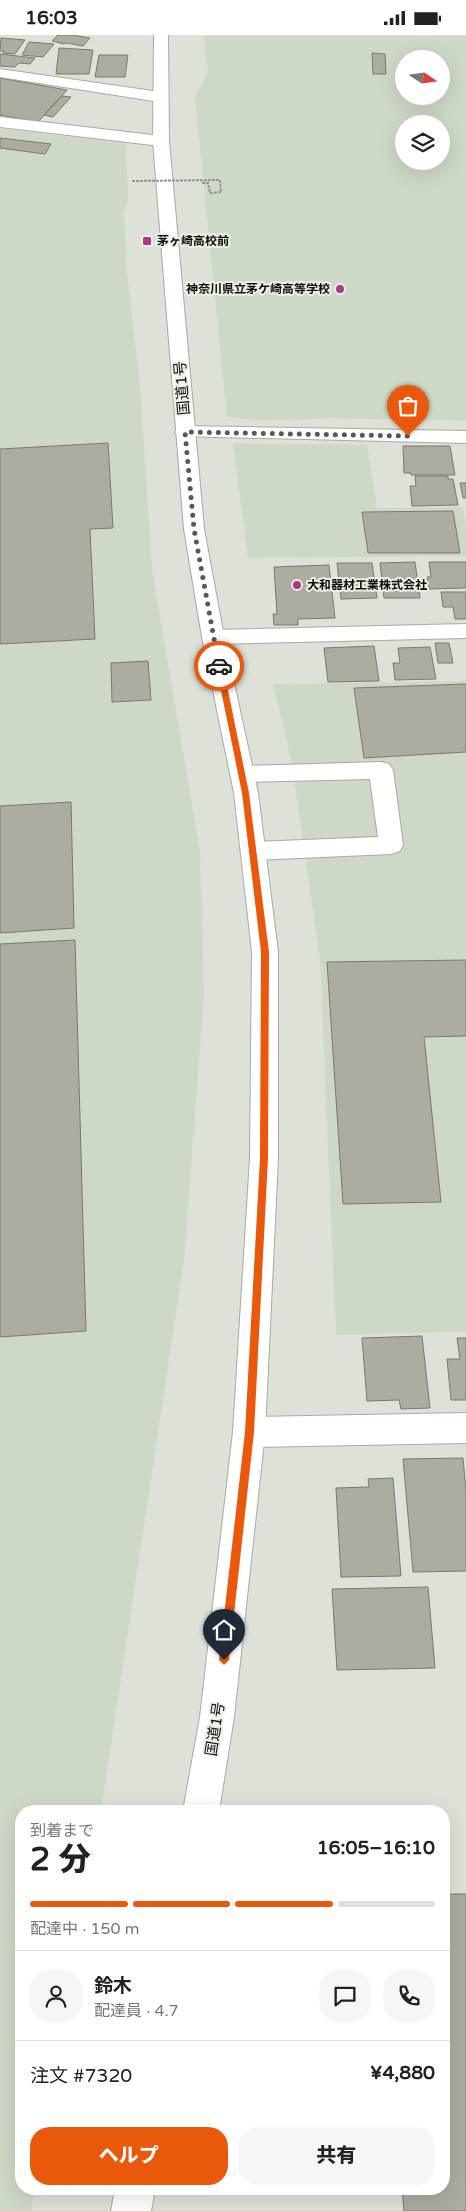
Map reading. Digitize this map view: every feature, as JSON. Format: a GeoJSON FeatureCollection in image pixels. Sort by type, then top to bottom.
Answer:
{"type":"FeatureCollection","features":[{"type":"Feature","properties":{"kind":"main road","name":"国道1号"},"geometry":{"type":"LineString","coordinates":[[161,35],[161,141],[194,529],[242,774],[265,952],[264,1158],[249,1432],[217,1717],[202,1805]]}},
{"type":"Feature","properties":{"kind":"main road"},"geometry":{"type":"LineString","coordinates":[[0,73],[160,97]]}},
{"type":"Feature","properties":{"kind":"main road"},"geometry":{"type":"LineString","coordinates":[[0,122],[161,141]]}},
{"type":"Feature","properties":{"kind":"main road"},"geometry":{"type":"LineString","coordinates":[[185,432],[466,437]]}},
{"type":"Feature","properties":{"kind":"main road"},"geometry":{"type":"LineString","coordinates":[[214,637],[466,631]]}},
{"type":"Feature","properties":{"kind":"main road"},"geometry":{"type":"LineString","coordinates":[[242,774],[381,770],[391,845],[253,851]]}},
{"type":"Feature","properties":{"kind":"main road"},"geometry":{"type":"LineString","coordinates":[[249,1432],[310,1429],[466,1427]]}},
{"type":"Feature","properties":{"kind":"main road"},"geometry":{"type":"LineString","coordinates":[[131,2211],[134,2195]]}},
{"type":"Feature","properties":{"kind":"path"},"geometry":{"type":"LineString","coordinates":[[132,181],[220,180],[221,192],[210,193],[208,183]]}},
{"type":"Feature","properties":{"kind":"shaded area","name":"神奈川県立茅ケ崎高等学校"},"geometry":{"type":"Polygon","coordinates":[[[204,36],[466,36],[466,421],[331,418],[263,421],[227,417],[195,97],[208,72],[204,36]]]}},
{"type":"Feature","properties":{"kind":"shaded area"},"geometry":{"type":"Polygon","coordinates":[[[0,129],[126,143],[128,200],[124,212],[127,274],[140,385],[152,570],[200,851],[204,995],[184,1260],[102,1805],[15,1805],[15,2195],[34,2195],[31,2211],[0,2211],[0,129]]]}},
{"type":"Feature","properties":{"kind":"shaded area"},"geometry":{"type":"Polygon","coordinates":[[[233,443],[367,445],[377,508],[463,507],[466,526],[466,556],[248,558],[233,443]]]}},
{"type":"Feature","properties":{"kind":"shaded area"},"geometry":{"type":"Polygon","coordinates":[[[466,681],[466,1332],[336,1335],[320,959],[291,758],[273,684],[466,681]]]}},
{"type":"Feature","properties":{"kind":"building"},"geometry":{"type":"Polygon","coordinates":[[[58,35],[90,38],[83,46],[52,41],[58,35]]]}},
{"type":"Feature","properties":{"kind":"building"},"geometry":{"type":"Polygon","coordinates":[[[1,38],[25,40],[15,54],[3,53],[4,51],[0,51],[1,38]]]}},
{"type":"Feature","properties":{"kind":"building"},"geometry":{"type":"Polygon","coordinates":[[[29,42],[54,44],[43,57],[22,55],[29,42]]]}},
{"type":"Feature","properties":{"kind":"building"},"geometry":{"type":"Polygon","coordinates":[[[59,48],[93,50],[89,74],[56,74],[59,48]]]}},
{"type":"Feature","properties":{"kind":"building"},"geometry":{"type":"Polygon","coordinates":[[[372,53],[385,54],[386,74],[373,74],[372,53]]]}},
{"type":"Feature","properties":{"kind":"building"},"geometry":{"type":"Polygon","coordinates":[[[0,54],[35,58],[30,64],[19,63],[15,67],[0,66],[0,54]]]}},
{"type":"Feature","properties":{"kind":"building"},"geometry":{"type":"Polygon","coordinates":[[[99,55],[128,55],[125,77],[95,77],[99,55]]]}},
{"type":"Feature","properties":{"kind":"building"},"geometry":{"type":"Polygon","coordinates":[[[0,78],[67,90],[38,122],[0,115],[0,78]]]}},
{"type":"Feature","properties":{"kind":"building"},"geometry":{"type":"Polygon","coordinates":[[[62,96],[71,97],[53,117],[44,115],[62,96]]]}},
{"type":"Feature","properties":{"kind":"building"},"geometry":{"type":"Polygon","coordinates":[[[0,138],[51,144],[45,154],[0,148],[0,138]]]}},
{"type":"Feature","properties":{"kind":"building"},"geometry":{"type":"Polygon","coordinates":[[[108,443],[113,528],[90,529],[95,639],[0,644],[0,449],[108,443]]]}},
{"type":"Feature","properties":{"kind":"building"},"geometry":{"type":"Polygon","coordinates":[[[403,446],[450,446],[455,475],[411,475],[411,473],[404,473],[403,446]]]}},
{"type":"Feature","properties":{"kind":"building"},"geometry":{"type":"Polygon","coordinates":[[[415,476],[448,476],[448,479],[453,479],[458,505],[412,506],[410,486],[416,486],[415,476]]]}},
{"type":"Feature","properties":{"kind":"building"},"geometry":{"type":"Polygon","coordinates":[[[460,483],[466,483],[466,498],[463,498],[460,483]]]}},
{"type":"Feature","properties":{"kind":"building"},"geometry":{"type":"Polygon","coordinates":[[[453,511],[460,553],[368,553],[362,512],[453,511]]]}},
{"type":"Feature","properties":{"kind":"building"},"geometry":{"type":"Polygon","coordinates":[[[415,562],[420,598],[384,598],[380,563],[415,562]]]}},
{"type":"Feature","properties":{"kind":"building"},"geometry":{"type":"Polygon","coordinates":[[[429,562],[466,562],[466,588],[429,589],[427,577],[431,577],[429,562]]]}},
{"type":"Feature","properties":{"kind":"building"},"geometry":{"type":"Polygon","coordinates":[[[337,563],[372,563],[377,598],[341,599],[337,563]]]}},
{"type":"Feature","properties":{"kind":"building"},"geometry":{"type":"Polygon","coordinates":[[[329,565],[335,618],[298,619],[298,625],[274,625],[273,614],[277,614],[274,567],[329,565]]]}},
{"type":"Feature","properties":{"kind":"building"},"geometry":{"type":"Polygon","coordinates":[[[441,592],[466,592],[466,619],[455,619],[453,607],[443,607],[441,592]]]}},
{"type":"Feature","properties":{"kind":"building"},"geometry":{"type":"Polygon","coordinates":[[[435,643],[449,643],[453,663],[438,663],[435,643]]]}},
{"type":"Feature","properties":{"kind":"building"},"geometry":{"type":"Polygon","coordinates":[[[374,646],[379,681],[328,682],[324,648],[374,646]]]}},
{"type":"Feature","properties":{"kind":"building"},"geometry":{"type":"Polygon","coordinates":[[[430,647],[436,679],[395,680],[393,663],[400,663],[398,648],[430,647]]]}},
{"type":"Feature","properties":{"kind":"building"},"geometry":{"type":"Polygon","coordinates":[[[148,661],[151,700],[112,702],[111,663],[148,661]]]}},
{"type":"Feature","properties":{"kind":"building"},"geometry":{"type":"Polygon","coordinates":[[[466,684],[466,752],[364,758],[354,688],[466,684]]]}},
{"type":"Feature","properties":{"kind":"building"},"geometry":{"type":"Polygon","coordinates":[[[71,802],[74,928],[0,933],[0,806],[71,802]]]}},
{"type":"Feature","properties":{"kind":"building"},"geometry":{"type":"Polygon","coordinates":[[[75,940],[86,1331],[0,1337],[0,944],[75,940]]]}},
{"type":"Feature","properties":{"kind":"building"},"geometry":{"type":"Polygon","coordinates":[[[466,960],[466,1036],[424,1037],[441,1202],[343,1204],[327,962],[466,960]]]}},
{"type":"Feature","properties":{"kind":"building"},"geometry":{"type":"Polygon","coordinates":[[[422,1336],[430,1408],[401,1409],[399,1400],[367,1401],[362,1338],[422,1336]]]}},
{"type":"Feature","properties":{"kind":"building"},"geometry":{"type":"Polygon","coordinates":[[[457,1338],[466,1338],[466,1400],[451,1400],[447,1359],[460,1359],[457,1338]]]}},
{"type":"Feature","properties":{"kind":"building"},"geometry":{"type":"Polygon","coordinates":[[[463,1458],[466,1491],[466,1571],[413,1572],[403,1459],[463,1458]]]}},
{"type":"Feature","properties":{"kind":"building"},"geometry":{"type":"Polygon","coordinates":[[[393,1478],[401,1576],[341,1577],[336,1488],[369,1487],[368,1479],[393,1478]]]}},
{"type":"Feature","properties":{"kind":"building"},"geometry":{"type":"Polygon","coordinates":[[[428,1587],[435,1668],[337,1670],[332,1589],[428,1587]]]}},
{"type":"Feature","properties":{"kind":"building"},"geometry":{"type":"Polygon","coordinates":[[[450,1894],[466,1894],[466,2211],[404,2211],[403,2195],[450,2195],[450,1894]]]}},
{"type":"Feature","properties":{"kind":"way so far"},"geometry":{"type":"LineString","coordinates":[[219,666],[194,529],[185,432],[408,436]]}},
{"type":"Feature","properties":{"kind":"place","name":"茅ヶ崎高校前"},"geometry":{"type":"Point","coordinates":[147,241]}},
{"type":"Feature","properties":{"kind":"place","name":"神奈川県立茅ケ崎高等学校"},"geometry":{"type":"Point","coordinates":[340,289]}},
{"type":"Feature","properties":{"kind":"place","name":"大和器材工業株式会社"},"geometry":{"type":"Point","coordinates":[297,585]}},
{"type":"Feature","properties":{"kind":"route"},"geometry":{"type":"LineString","coordinates":[[219,666],[246,793],[265,952],[264,1158],[249,1432],[224,1660]]}}]}
